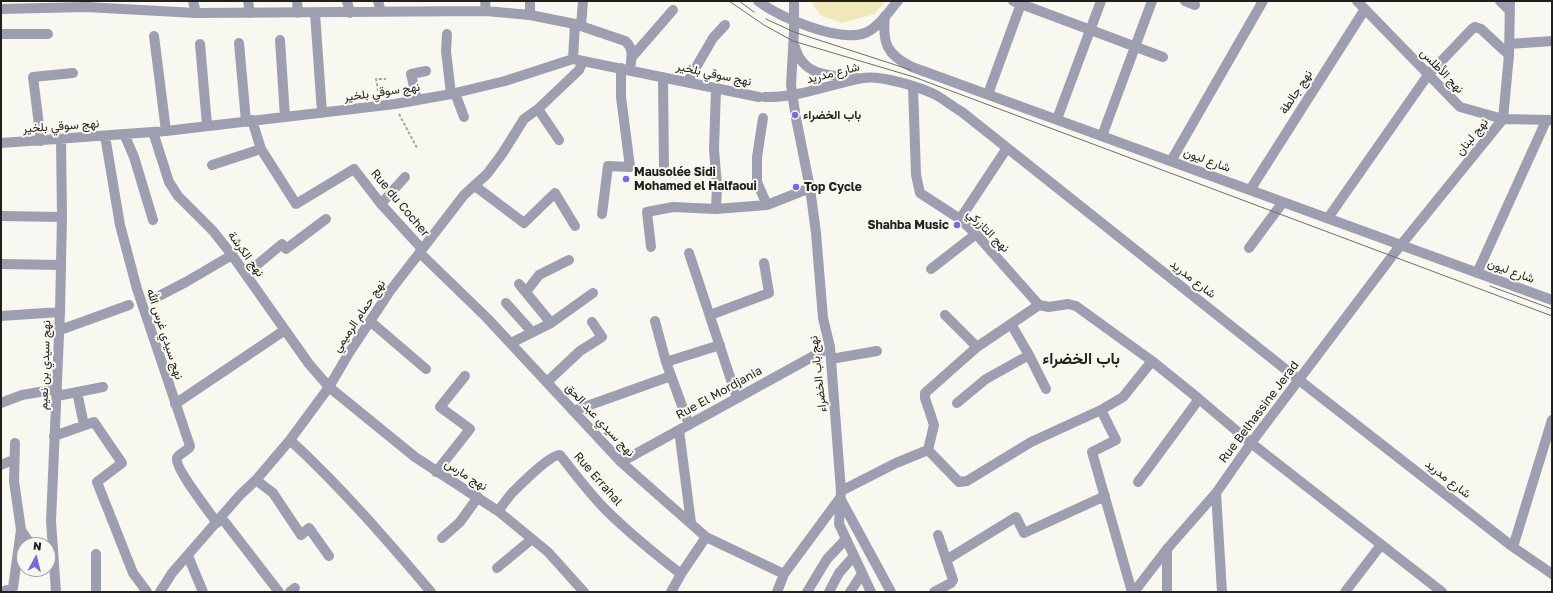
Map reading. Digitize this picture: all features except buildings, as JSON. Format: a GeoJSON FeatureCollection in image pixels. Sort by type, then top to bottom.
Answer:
{"type":"FeatureCollection","features":[{"type":"Feature","properties":{"kind":"street"},"geometry":{"type":"LineString","coordinates":[[193,1],[196,13]]}},
{"type":"Feature","properties":{"kind":"street"},"geometry":{"type":"LineString","coordinates":[[248,1],[250,13]]}},
{"type":"Feature","properties":{"kind":"street"},"geometry":{"type":"LineString","coordinates":[[296,1],[298,13]]}},
{"type":"Feature","properties":{"kind":"street"},"geometry":{"type":"LineString","coordinates":[[347,1],[350,13]]}},
{"type":"Feature","properties":{"kind":"street"},"geometry":{"type":"LineString","coordinates":[[378,1],[381,12]]}},
{"type":"Feature","properties":{"kind":"street"},"geometry":{"type":"LineString","coordinates":[[485,1],[486,12]]}},
{"type":"Feature","properties":{"kind":"street"},"geometry":{"type":"LineString","coordinates":[[530,1],[530,15]]}},
{"type":"Feature","properties":{"kind":"street"},"geometry":{"type":"LineString","coordinates":[[578,60],[578,25],[583,1]]}},
{"type":"Feature","properties":{"kind":"street"},"geometry":{"type":"LineString","coordinates":[[758,1],[794,21],[840,35],[858,35],[867,32],[885,16],[898,1]]}},
{"type":"Feature","properties":{"kind":"street","name":"نهج باب الخضراء"},"geometry":{"type":"LineString","coordinates":[[794,1],[791,85],[792,96],[810,188],[816,233],[823,318],[830,347],[841,494],[891,592]]}},
{"type":"Feature","properties":{"kind":"street"},"geometry":{"type":"LineString","coordinates":[[1057,119],[1101,1]]}},
{"type":"Feature","properties":{"kind":"street"},"geometry":{"type":"LineString","coordinates":[[1102,136],[1152,1]]}},
{"type":"Feature","properties":{"kind":"street"},"geometry":{"type":"LineString","coordinates":[[1185,1],[1195,5]]}},
{"type":"Feature","properties":{"kind":"street"},"geometry":{"type":"LineString","coordinates":[[1171,161],[1263,1]]}},
{"type":"Feature","properties":{"kind":"street","name":"نهج الأطلس"},"geometry":{"type":"LineString","coordinates":[[1357,1],[1460,107],[1503,118],[1549,120]]}},
{"type":"Feature","properties":{"kind":"street"},"geometry":{"type":"LineString","coordinates":[[1500,1],[1510,6]]}},
{"type":"Feature","properties":{"kind":"street"},"geometry":{"type":"LineString","coordinates":[[988,94],[1019,2],[1163,57]]}},
{"type":"Feature","properties":{"kind":"street"},"geometry":{"type":"LineString","coordinates":[[1,9],[20,5],[85,4],[139,5],[196,13],[486,12],[530,15],[578,25],[625,41],[631,48],[632,57]]}},
{"type":"Feature","properties":{"kind":"street","name":"نهج لبنان"},"geometry":{"type":"LineString","coordinates":[[1401,245],[1503,118],[1509,55],[1510,6]]}},
{"type":"Feature","properties":{"kind":"street","name":"نهج جالطة"},"geometry":{"type":"LineString","coordinates":[[1250,190],[1365,9]]}},
{"type":"Feature","properties":{"kind":"street"},"geometry":{"type":"LineString","coordinates":[[602,214],[608,166],[630,167],[621,97],[625,69],[632,57],[673,10]]}},
{"type":"Feature","properties":{"kind":"street"},"geometry":{"type":"LineString","coordinates":[[315,12],[322,113]]}},
{"type":"Feature","properties":{"kind":"street","name":"شارع ليون"},"geometry":{"type":"LineString","coordinates":[[885,16],[883,30],[887,47],[893,56],[912,67],[1477,273],[1551,296]]}},
{"type":"Feature","properties":{"kind":"street"},"geometry":{"type":"LineString","coordinates":[[688,82],[713,38],[725,25]]}},
{"type":"Feature","properties":{"kind":"street"},"geometry":{"type":"LineString","coordinates":[[1328,218],[1428,75],[1472,29],[1475,27],[1481,29],[1509,55]]}},
{"type":"Feature","properties":{"kind":"street"},"geometry":{"type":"LineString","coordinates":[[1,34],[48,34]]}},
{"type":"Feature","properties":{"kind":"street"},"geometry":{"type":"LineString","coordinates":[[447,34],[446,51],[453,93],[464,117]]}},
{"type":"Feature","properties":{"kind":"street"},"geometry":{"type":"LineString","coordinates":[[154,36],[166,131]]}},
{"type":"Feature","properties":{"kind":"street"},"geometry":{"type":"LineString","coordinates":[[280,40],[285,117]]}},
{"type":"Feature","properties":{"kind":"street"},"geometry":{"type":"LineString","coordinates":[[793,41],[800,61],[816,72],[829,76],[865,78]]}},
{"type":"Feature","properties":{"kind":"street"},"geometry":{"type":"LineString","coordinates":[[1509,44],[1552,41]]}},
{"type":"Feature","properties":{"kind":"street","name":"Rue du Cocher"},"geometry":{"type":"LineString","coordinates":[[239,43],[249,120],[261,149],[296,204],[354,169],[381,204],[421,251]]}},
{"type":"Feature","properties":{"kind":"street"},"geometry":{"type":"LineString","coordinates":[[200,44],[207,125]]}},
{"type":"Feature","properties":{"kind":"street","name":"نهج سوقي بلخير"},"geometry":{"type":"LineString","coordinates":[[1,144],[166,131],[249,120],[395,104],[505,81],[578,60],[762,97],[792,96]]}},
{"type":"Feature","properties":{"kind":"street","name":"نهج حمام الرميمي"},"geometry":{"type":"LineString","coordinates":[[160,592],[172,573],[290,440],[329,387],[390,291],[464,195],[487,174],[502,154],[524,119],[538,109],[579,70],[578,60]]}},
{"type":"Feature","properties":{"kind":"street"},"geometry":{"type":"LineString","coordinates":[[417,100],[412,74],[426,71]]}},
{"type":"Feature","properties":{"kind":"street"},"geometry":{"type":"LineString","coordinates":[[41,141],[33,77],[73,73]]}},
{"type":"Feature","properties":{"kind":"street"},"geometry":{"type":"LineString","coordinates":[[663,77],[664,170]]}},
{"type":"Feature","properties":{"kind":"street","name":"شارع مدريد"},"geometry":{"type":"LineString","coordinates":[[792,96],[865,78],[890,80],[913,86],[943,99],[962,112],[1299,380],[1514,547],[1552,574]]}},
{"type":"Feature","properties":{"kind":"street","name":"نهج التازركي"},"geometry":{"type":"LineString","coordinates":[[913,86],[916,175],[920,193],[960,219],[976,234],[1039,305]]}},
{"type":"Feature","properties":{"kind":"street"},"geometry":{"type":"LineString","coordinates":[[716,88],[714,150],[717,186],[716,209]]}},
{"type":"Feature","properties":{"kind":"street"},"geometry":{"type":"LineString","coordinates":[[538,109],[559,140]]}},
{"type":"Feature","properties":{"kind":"street"},"geometry":{"type":"LineString","coordinates":[[763,118],[757,157],[757,182],[767,205]]}},
{"type":"Feature","properties":{"kind":"street"},"geometry":{"type":"LineString","coordinates":[[1477,273],[1549,120]]}},
{"type":"Feature","properties":{"kind":"street","name":"نهج الكرشة"},"geometry":{"type":"LineString","coordinates":[[153,132],[169,182],[178,196],[204,221],[232,255],[309,364],[329,387]]}},
{"type":"Feature","properties":{"kind":"street"},"geometry":{"type":"LineString","coordinates":[[124,134],[134,157],[153,220]]}},
{"type":"Feature","properties":{"kind":"street","name":"نهج سيدي غرس الله"},"geometry":{"type":"LineString","coordinates":[[105,136],[121,232],[142,309],[190,446],[178,456],[177,461],[186,479],[219,520]]}},
{"type":"Feature","properties":{"kind":"street","name":"نهج سيدي بن نعيم"},"geometry":{"type":"LineString","coordinates":[[56,592],[51,521],[60,330],[62,216],[61,140]]}},
{"type":"Feature","properties":{"kind":"street"},"geometry":{"type":"LineString","coordinates":[[960,219],[1007,148]]}},
{"type":"Feature","properties":{"kind":"street"},"geometry":{"type":"LineString","coordinates":[[212,165],[261,149]]}},
{"type":"Feature","properties":{"kind":"street"},"geometry":{"type":"LineString","coordinates":[[381,204],[405,177]]}},
{"type":"Feature","properties":{"kind":"street"},"geometry":{"type":"LineString","coordinates":[[475,186],[524,223],[555,193],[575,226]]}},
{"type":"Feature","properties":{"kind":"street"},"geometry":{"type":"LineString","coordinates":[[651,247],[647,212],[673,207],[716,209],[767,205],[810,188]]}},
{"type":"Feature","properties":{"kind":"street"},"geometry":{"type":"LineString","coordinates":[[1249,248],[1283,202]]}},
{"type":"Feature","properties":{"kind":"street"},"geometry":{"type":"LineString","coordinates":[[1,216],[62,216]]}},
{"type":"Feature","properties":{"kind":"street"},"geometry":{"type":"LineString","coordinates":[[246,274],[282,244],[286,249],[326,218]]}},
{"type":"Feature","properties":{"kind":"street"},"geometry":{"type":"LineString","coordinates":[[931,269],[976,234]]}},
{"type":"Feature","properties":{"kind":"street","name":"Rue Belhassine Jerad"},"geometry":{"type":"LineString","coordinates":[[1133,592],[1167,549],[1216,493],[1251,443],[1401,245]]}},
{"type":"Feature","properties":{"kind":"street","name":"نهج سيدي عبد الحق"},"geometry":{"type":"LineString","coordinates":[[421,251],[511,343],[621,462],[706,537],[784,574]]}},
{"type":"Feature","properties":{"kind":"street"},"geometry":{"type":"LineString","coordinates":[[689,253],[737,398]]}},
{"type":"Feature","properties":{"kind":"street"},"geometry":{"type":"LineString","coordinates":[[159,296],[232,255]]}},
{"type":"Feature","properties":{"kind":"street"},"geometry":{"type":"LineString","coordinates":[[551,323],[523,288],[539,275],[569,260]]}},
{"type":"Feature","properties":{"kind":"street"},"geometry":{"type":"LineString","coordinates":[[710,315],[769,294],[764,263]]}},
{"type":"Feature","properties":{"kind":"street"},"geometry":{"type":"LineString","coordinates":[[1,264],[61,264]]}},
{"type":"Feature","properties":{"kind":"street"},"geometry":{"type":"LineString","coordinates":[[511,343],[551,323],[593,293]]}},
{"type":"Feature","properties":{"kind":"street"},"geometry":{"type":"LineString","coordinates":[[506,303],[532,332]]}},
{"type":"Feature","properties":{"kind":"street"},"geometry":{"type":"LineString","coordinates":[[928,450],[934,425],[925,398],[925,393],[977,347],[1039,305],[1049,307],[1068,304],[1073,305],[1152,361],[1251,443],[1442,592]]}},
{"type":"Feature","properties":{"kind":"street"},"geometry":{"type":"LineString","coordinates":[[60,330],[129,305]]}},
{"type":"Feature","properties":{"kind":"street"},"geometry":{"type":"LineString","coordinates":[[1,316],[60,312]]}},
{"type":"Feature","properties":{"kind":"street"},"geometry":{"type":"LineString","coordinates":[[945,315],[977,347]]}},
{"type":"Feature","properties":{"kind":"street"},"geometry":{"type":"LineString","coordinates":[[655,321],[666,362],[689,425]]}},
{"type":"Feature","properties":{"kind":"street"},"geometry":{"type":"LineString","coordinates":[[371,322],[426,369]]}},
{"type":"Feature","properties":{"kind":"street"},"geometry":{"type":"LineString","coordinates":[[547,382],[580,351],[602,337],[592,322]]}},
{"type":"Feature","properties":{"kind":"street"},"geometry":{"type":"LineString","coordinates":[[1011,324],[1046,389]]}},
{"type":"Feature","properties":{"kind":"street"},"geometry":{"type":"LineString","coordinates":[[175,404],[285,330]]}},
{"type":"Feature","properties":{"kind":"street"},"geometry":{"type":"LineString","coordinates":[[666,362],[720,345]]}},
{"type":"Feature","properties":{"kind":"street","name":"Rue El Mordjania"},"geometry":{"type":"LineString","coordinates":[[621,462],[830,347]]}},
{"type":"Feature","properties":{"kind":"street"},"geometry":{"type":"LineString","coordinates":[[831,360],[877,351]]}},
{"type":"Feature","properties":{"kind":"street"},"geometry":{"type":"LineString","coordinates":[[957,403],[986,379],[1029,355]]}},
{"type":"Feature","properties":{"kind":"street"},"geometry":{"type":"LineString","coordinates":[[928,450],[959,482],[967,481],[1031,442],[1101,410],[1123,396],[1152,361]]}},
{"type":"Feature","properties":{"kind":"street"},"geometry":{"type":"LineString","coordinates":[[436,472],[470,429],[440,407],[465,376]]}},
{"type":"Feature","properties":{"kind":"street"},"geometry":{"type":"LineString","coordinates":[[573,411],[671,376]]}},
{"type":"Feature","properties":{"kind":"street"},"geometry":{"type":"LineString","coordinates":[[1,403],[22,395],[77,392],[103,386]]}},
{"type":"Feature","properties":{"kind":"street","name":"نهج مارس"},"geometry":{"type":"LineString","coordinates":[[329,387],[415,457],[498,511],[548,552],[584,592]]}},
{"type":"Feature","properties":{"kind":"street"},"geometry":{"type":"LineString","coordinates":[[77,392],[84,425]]}},
{"type":"Feature","properties":{"kind":"street"},"geometry":{"type":"LineString","coordinates":[[1138,482],[1199,399]]}},
{"type":"Feature","properties":{"kind":"street"},"geometry":{"type":"LineString","coordinates":[[1101,410],[1116,440],[1092,452],[1133,592]]}},
{"type":"Feature","properties":{"kind":"street"},"geometry":{"type":"LineString","coordinates":[[1514,547],[1552,420]]}},
{"type":"Feature","properties":{"kind":"street"},"geometry":{"type":"LineString","coordinates":[[54,436],[94,422],[122,463],[97,482],[133,573],[147,592]]}},
{"type":"Feature","properties":{"kind":"street"},"geometry":{"type":"LineString","coordinates":[[679,430],[691,523]]}},
{"type":"Feature","properties":{"kind":"street"},"geometry":{"type":"LineString","coordinates":[[290,440],[325,472],[431,592]]}},
{"type":"Feature","properties":{"kind":"street"},"geometry":{"type":"LineString","coordinates":[[1,592],[13,590],[21,530],[14,481],[15,443]]}},
{"type":"Feature","properties":{"kind":"street"},"geometry":{"type":"LineString","coordinates":[[777,592],[784,574],[841,494],[896,463],[928,450]]}},
{"type":"Feature","properties":{"kind":"street","name":"Rue Errahal"},"geometry":{"type":"LineString","coordinates":[[498,511],[524,481],[555,455],[560,455],[590,494],[606,510],[645,545],[681,574]]}},
{"type":"Feature","properties":{"kind":"street"},"geometry":{"type":"LineString","coordinates":[[1,465],[14,460]]}},
{"type":"Feature","properties":{"kind":"street"},"geometry":{"type":"LineString","coordinates":[[256,480],[273,492],[301,535],[309,528],[329,556]]}},
{"type":"Feature","properties":{"kind":"street"},"geometry":{"type":"LineString","coordinates":[[1216,493],[1222,592]]}},
{"type":"Feature","properties":{"kind":"street"},"geometry":{"type":"LineString","coordinates":[[841,494],[839,524],[870,592]]}},
{"type":"Feature","properties":{"kind":"street"},"geometry":{"type":"LineString","coordinates":[[946,560],[1016,517],[1024,534],[1105,496]]}},
{"type":"Feature","properties":{"kind":"street"},"geometry":{"type":"LineString","coordinates":[[442,538],[460,522],[478,497]]}},
{"type":"Feature","properties":{"kind":"street"},"geometry":{"type":"LineString","coordinates":[[219,520],[279,592]]}},
{"type":"Feature","properties":{"kind":"street"},"geometry":{"type":"LineString","coordinates":[[21,530],[26,537]]}},
{"type":"Feature","properties":{"kind":"street"},"geometry":{"type":"LineString","coordinates":[[934,592],[951,583],[953,580],[938,535]]}},
{"type":"Feature","properties":{"kind":"street"},"geometry":{"type":"LineString","coordinates":[[671,592],[681,574],[706,537]]}},
{"type":"Feature","properties":{"kind":"street"},"geometry":{"type":"LineString","coordinates":[[497,568],[532,539]]}},
{"type":"Feature","properties":{"kind":"street"},"geometry":{"type":"LineString","coordinates":[[807,592],[827,559],[846,540]]}},
{"type":"Feature","properties":{"kind":"street"},"geometry":{"type":"LineString","coordinates":[[1345,592],[1381,545]]}},
{"type":"Feature","properties":{"kind":"street"},"geometry":{"type":"LineString","coordinates":[[1167,549],[1167,592]]}},
{"type":"Feature","properties":{"kind":"street"},"geometry":{"type":"LineString","coordinates":[[96,554],[96,592]]}},
{"type":"Feature","properties":{"kind":"street"},"geometry":{"type":"LineString","coordinates":[[188,556],[203,592]]}},
{"type":"Feature","properties":{"kind":"street"},"geometry":{"type":"LineString","coordinates":[[829,592],[839,573],[854,556]]}},
{"type":"Feature","properties":{"kind":"street"},"geometry":{"type":"LineString","coordinates":[[850,592],[862,574]]}},
{"type":"Feature","properties":{"kind":"path"},"geometry":{"type":"LineString","coordinates":[[380,105],[376,79],[386,79]]}},
{"type":"Feature","properties":{"kind":"path"},"geometry":{"type":"LineString","coordinates":[[395,104],[404,126],[416,148]]}},
{"type":"Feature","properties":{"kind":"shaded area"},"geometry":{"type":"Polygon","coordinates":[[[811,1],[886,1],[874,14],[842,23],[820,15],[811,1]]]}},
{"type":"Feature","properties":{"kind":"tram line"},"geometry":{"type":"LineString","coordinates":[[729,1],[764,25],[793,41],[914,77],[1552,316]]}},
{"type":"Feature","properties":{"kind":"tram line"},"geometry":{"type":"LineString","coordinates":[[739,1],[754,12]]}},
{"type":"Feature","properties":{"kind":"tram line"},"geometry":{"type":"LineString","coordinates":[[766,19],[794,32],[911,70]]}},
{"type":"Feature","properties":{"kind":"tram line"},"geometry":{"type":"LineString","coordinates":[[1490,286],[1552,309]]}},
{"type":"Feature","properties":{"kind":"place","name":"باب الخضراء"},"geometry":{"type":"Point","coordinates":[795,115]}},
{"type":"Feature","properties":{"kind":"place","name":"Mausolée Sidi Mohamed el Halfaoui"},"geometry":{"type":"Point","coordinates":[626,179]}},
{"type":"Feature","properties":{"kind":"place","name":"Top Cycle"},"geometry":{"type":"Point","coordinates":[796,187]}},
{"type":"Feature","properties":{"kind":"place","name":"Shahba Music"},"geometry":{"type":"Point","coordinates":[957,225]}},
{"type":"Feature","properties":{"kind":"district","name":"باب الخضراء"},"geometry":{"type":"Point","coordinates":[1081,359]}}]}
